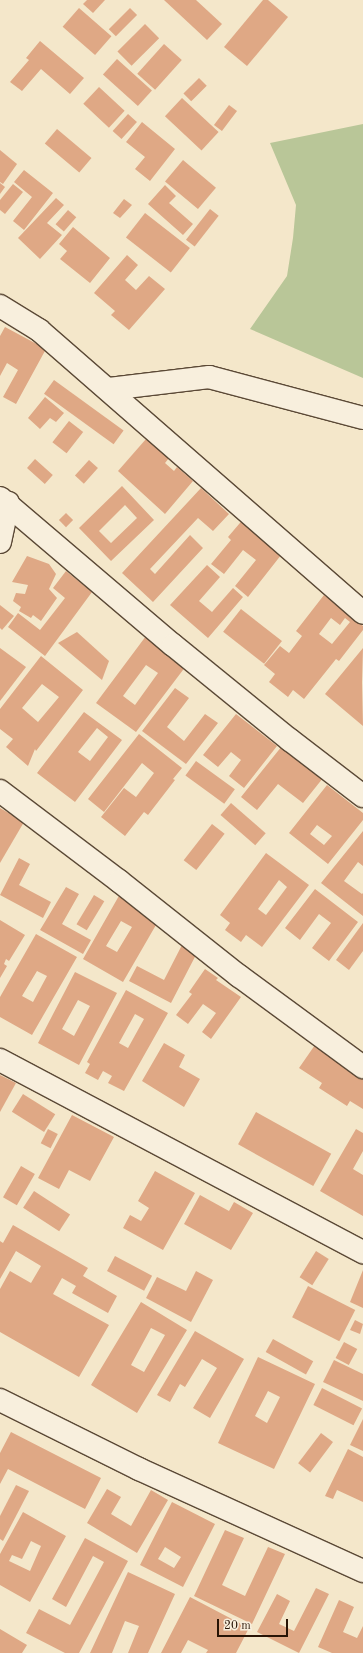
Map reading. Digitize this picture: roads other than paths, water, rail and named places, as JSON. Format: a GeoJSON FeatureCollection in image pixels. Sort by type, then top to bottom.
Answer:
{"type":"FeatureCollection","features":[{"type":"Feature","properties":{"kind":"street"},"geometry":{"type":"LineString","coordinates":[[0,306],[39,330],[363,613]]}},
{"type":"Feature","properties":{"kind":"street"},"geometry":{"type":"LineString","coordinates":[[108,389],[209,377],[363,418]]}},
{"type":"Feature","properties":{"kind":"street"},"geometry":{"type":"LineString","coordinates":[[0,542],[4,500]]}},
{"type":"Feature","properties":{"kind":"street"},"geometry":{"type":"LineString","coordinates":[[4,500],[173,645],[290,740],[363,796]]}},
{"type":"Feature","properties":{"kind":"street"},"geometry":{"type":"LineString","coordinates":[[0,791],[119,881],[239,976],[363,1067]]}},
{"type":"Feature","properties":{"kind":"street"},"geometry":{"type":"LineString","coordinates":[[0,1060],[363,1252]]}},
{"type":"Feature","properties":{"kind":"street"},"geometry":{"type":"LineString","coordinates":[[0,1400],[146,1472],[363,1571]]}}]}
